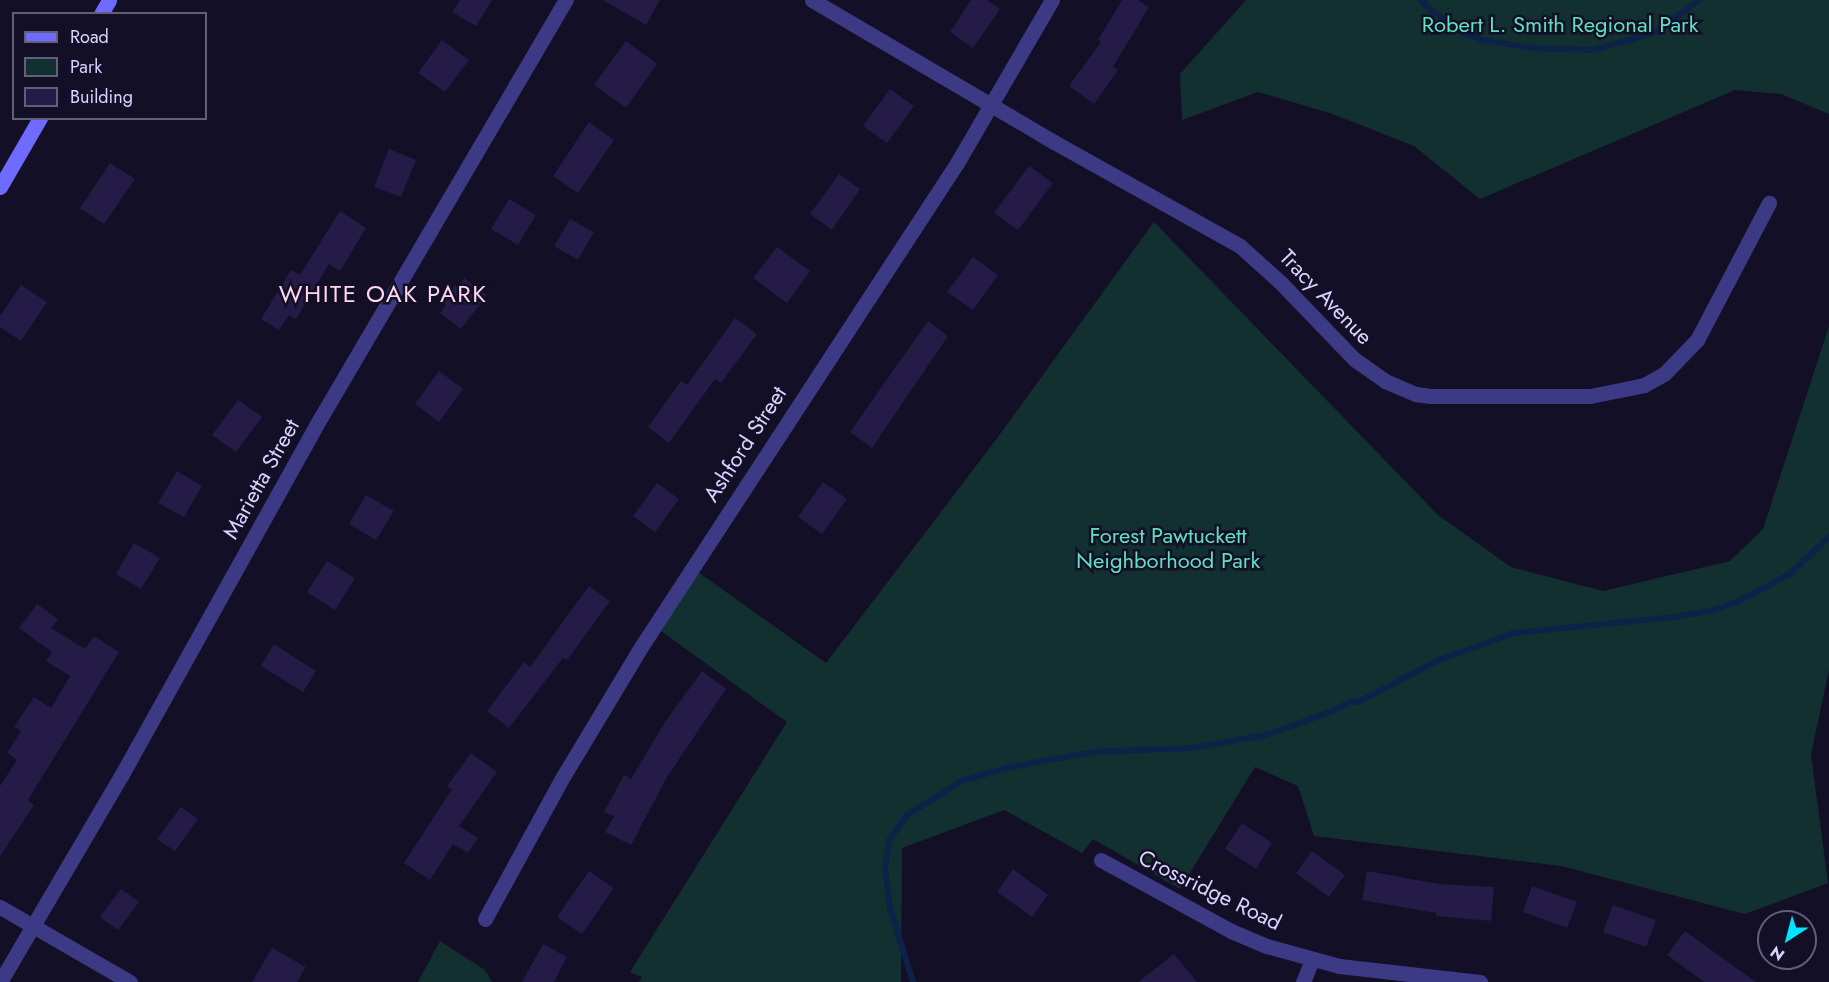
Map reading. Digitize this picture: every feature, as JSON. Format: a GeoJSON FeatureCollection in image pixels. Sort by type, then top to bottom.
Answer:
{"type":"FeatureCollection","features":[{"type":"Feature","properties":{"kind":"main road"},"geometry":{"type":"LineString","coordinates":[[0,187],[39,120]]}},
{"type":"Feature","properties":{"kind":"street","name":"Marietta Street"},"geometry":{"type":"LineString","coordinates":[[0,982],[121,776],[321,417],[566,0]]}},
{"type":"Feature","properties":{"kind":"street","name":"Tracy Avenue"},"geometry":{"type":"LineString","coordinates":[[812,0],[993,104],[1054,142],[1240,246],[1255,258],[1361,365],[1402,389],[1430,396],[1590,396],[1644,385],[1664,374],[1697,340],[1769,203]]}},
{"type":"Feature","properties":{"kind":"street","name":"Ashford Street"},"geometry":{"type":"LineString","coordinates":[[485,919],[564,775],[641,647],[957,163],[1052,0]]}},
{"type":"Feature","properties":{"kind":"street","name":"Crossridge Road"},"geometry":{"type":"LineString","coordinates":[[1101,860],[1231,931],[1311,960],[1396,975],[1480,982]]}},
{"type":"Feature","properties":{"kind":"street"},"geometry":{"type":"LineString","coordinates":[[0,908],[130,982]]}},
{"type":"Feature","properties":{"kind":"street"},"geometry":{"type":"LineString","coordinates":[[1303,982],[1311,960]]}},
{"type":"Feature","properties":{"kind":"green space","name":"Robert L. Smith Regional Park"},"geometry":{"type":"Polygon","coordinates":[[[1246,0],[1829,0],[1829,114],[1781,94],[1735,90],[1480,199],[1414,146],[1330,113],[1258,92],[1182,120],[1180,74],[1246,0]]]}},
{"type":"Feature","properties":{"kind":"green space","name":"Forest Pawtuckett Neighborhood Park"},"geometry":{"type":"Polygon","coordinates":[[[1154,222],[1438,515],[1511,567],[1603,591],[1730,561],[1763,529],[1829,326],[1829,670],[1811,754],[1828,883],[1745,914],[1561,866],[1314,836],[1298,786],[1255,767],[1180,889],[1093,839],[1082,853],[1004,810],[902,848],[901,982],[639,982],[642,977],[630,972],[787,722],[661,631],[698,572],[826,663],[995,441],[1154,222]]]}},
{"type":"Feature","properties":{"kind":"green space"},"geometry":{"type":"Polygon","coordinates":[[[440,941],[485,970],[492,982],[418,982],[440,941]]]}},
{"type":"Feature","properties":{"kind":"building"},"geometry":{"type":"Polygon","coordinates":[[[460,0],[492,0],[476,26],[452,12],[460,0]]]}},
{"type":"Feature","properties":{"kind":"building"},"geometry":{"type":"Polygon","coordinates":[[[603,0],[660,0],[646,25],[603,0]]]}},
{"type":"Feature","properties":{"kind":"building"},"geometry":{"type":"Polygon","coordinates":[[[971,0],[987,0],[1000,9],[973,48],[950,32],[971,0]]]}},
{"type":"Feature","properties":{"kind":"building"},"geometry":{"type":"Polygon","coordinates":[[[1122,0],[1138,0],[1149,7],[1113,67],[1118,70],[1094,104],[1069,86],[1101,42],[1098,40],[1122,0]]]}},
{"type":"Feature","properties":{"kind":"building"},"geometry":{"type":"Polygon","coordinates":[[[442,40],[469,60],[445,92],[418,73],[442,40]]]}},
{"type":"Feature","properties":{"kind":"building"},"geometry":{"type":"Polygon","coordinates":[[[626,41],[657,64],[626,108],[594,85],[626,41]]]}},
{"type":"Feature","properties":{"kind":"building"},"geometry":{"type":"Polygon","coordinates":[[[890,89],[914,106],[887,143],[863,126],[890,89]]]}},
{"type":"Feature","properties":{"kind":"building"},"geometry":{"type":"Polygon","coordinates":[[[589,122],[614,140],[578,193],[553,176],[589,122]]]}},
{"type":"Feature","properties":{"kind":"building"},"geometry":{"type":"Polygon","coordinates":[[[389,149],[416,160],[401,197],[374,187],[389,149]]]}},
{"type":"Feature","properties":{"kind":"building"},"geometry":{"type":"Polygon","coordinates":[[[110,163],[135,179],[104,224],[80,208],[110,163]]]}},
{"type":"Feature","properties":{"kind":"building"},"geometry":{"type":"Polygon","coordinates":[[[1029,166],[1053,183],[1018,230],[994,213],[1029,166]]]}},
{"type":"Feature","properties":{"kind":"building"},"geometry":{"type":"Polygon","coordinates":[[[839,174],[860,189],[832,230],[810,214],[839,174]]]}},
{"type":"Feature","properties":{"kind":"building"},"geometry":{"type":"Polygon","coordinates":[[[509,199],[536,215],[518,245],[491,229],[509,199]]]}},
{"type":"Feature","properties":{"kind":"building"},"geometry":{"type":"Polygon","coordinates":[[[340,211],[366,228],[340,271],[329,264],[296,319],[289,315],[279,330],[261,319],[291,270],[300,275],[340,211]]]}},
{"type":"Feature","properties":{"kind":"building"},"geometry":{"type":"Polygon","coordinates":[[[570,219],[594,232],[578,260],[554,246],[570,219]]]}},
{"type":"Feature","properties":{"kind":"building"},"geometry":{"type":"Polygon","coordinates":[[[777,247],[810,271],[787,303],[753,278],[777,247]]]}},
{"type":"Feature","properties":{"kind":"building"},"geometry":{"type":"Polygon","coordinates":[[[973,257],[998,275],[973,310],[947,292],[973,257]]]}},
{"type":"Feature","properties":{"kind":"building"},"geometry":{"type":"Polygon","coordinates":[[[464,278],[487,295],[461,329],[440,313],[446,305],[442,301],[455,285],[458,287],[464,278]]]}},
{"type":"Feature","properties":{"kind":"building"},"geometry":{"type":"Polygon","coordinates":[[[21,285],[47,302],[21,341],[0,327],[0,316],[21,285]]]}},
{"type":"Feature","properties":{"kind":"building"},"geometry":{"type":"Polygon","coordinates":[[[735,318],[757,334],[721,383],[715,379],[669,443],[648,427],[681,381],[687,385],[735,318]]]}},
{"type":"Feature","properties":{"kind":"building"},"geometry":{"type":"Polygon","coordinates":[[[928,321],[948,336],[872,448],[850,432],[928,321]]]}},
{"type":"Feature","properties":{"kind":"building"},"geometry":{"type":"Polygon","coordinates":[[[439,371],[463,389],[439,422],[415,404],[439,371]]]}},
{"type":"Feature","properties":{"kind":"building"},"geometry":{"type":"Polygon","coordinates":[[[238,400],[262,417],[236,452],[212,435],[238,400]]]}},
{"type":"Feature","properties":{"kind":"building"},"geometry":{"type":"Polygon","coordinates":[[[177,471],[202,486],[184,517],[158,503],[177,471]]]}},
{"type":"Feature","properties":{"kind":"building"},"geometry":{"type":"Polygon","coordinates":[[[823,482],[847,499],[822,534],[798,517],[823,482]]]}},
{"type":"Feature","properties":{"kind":"building"},"geometry":{"type":"Polygon","coordinates":[[[657,483],[679,499],[655,532],[633,516],[657,483]]]}},
{"type":"Feature","properties":{"kind":"building"},"geometry":{"type":"Polygon","coordinates":[[[366,495],[394,511],[376,540],[349,524],[366,495]]]}},
{"type":"Feature","properties":{"kind":"building"},"geometry":{"type":"Polygon","coordinates":[[[134,543],[160,558],[141,589],[116,574],[134,543]]]}},
{"type":"Feature","properties":{"kind":"building"},"geometry":{"type":"Polygon","coordinates":[[[327,561],[355,578],[335,610],[307,592],[327,561]]]}},
{"type":"Feature","properties":{"kind":"building"},"geometry":{"type":"Polygon","coordinates":[[[589,586],[610,601],[567,660],[563,658],[509,728],[487,711],[524,662],[530,667],[589,586]]]}},
{"type":"Feature","properties":{"kind":"building"},"geometry":{"type":"Polygon","coordinates":[[[37,604],[58,619],[51,628],[85,649],[94,636],[119,652],[28,800],[34,805],[0,856],[0,786],[17,760],[7,753],[21,731],[14,727],[34,697],[51,708],[70,676],[46,661],[52,652],[19,628],[37,604]]]}},
{"type":"Feature","properties":{"kind":"building"},"geometry":{"type":"Polygon","coordinates":[[[274,644],[316,671],[303,692],[261,666],[274,644]]]}},
{"type":"Feature","properties":{"kind":"building"},"geometry":{"type":"Polygon","coordinates":[[[702,671],[726,689],[667,777],[631,845],[605,832],[614,816],[604,812],[624,775],[631,779],[665,722],[702,671]]]}},
{"type":"Feature","properties":{"kind":"building"},"geometry":{"type":"Polygon","coordinates":[[[471,753],[497,772],[459,826],[478,838],[468,853],[453,844],[430,880],[404,863],[452,789],[447,786],[471,753]]]}},
{"type":"Feature","properties":{"kind":"building"},"geometry":{"type":"Polygon","coordinates":[[[181,807],[198,819],[175,851],[157,839],[181,807]]]}},
{"type":"Feature","properties":{"kind":"building"},"geometry":{"type":"Polygon","coordinates":[[[1242,823],[1272,843],[1256,869],[1225,849],[1242,823]]]}},
{"type":"Feature","properties":{"kind":"building"},"geometry":{"type":"Polygon","coordinates":[[[1312,851],[1345,875],[1329,897],[1296,873],[1312,851]]]}},
{"type":"Feature","properties":{"kind":"building"},"geometry":{"type":"Polygon","coordinates":[[[1013,869],[1048,895],[1032,917],[997,892],[1013,869]]]}},
{"type":"Feature","properties":{"kind":"building"},"geometry":{"type":"Polygon","coordinates":[[[589,871],[614,888],[582,934],[557,917],[589,871]]]}},
{"type":"Feature","properties":{"kind":"building"},"geometry":{"type":"Polygon","coordinates":[[[1367,871],[1439,884],[1494,887],[1491,921],[1436,916],[1436,913],[1362,900],[1367,871]]]}},
{"type":"Feature","properties":{"kind":"building"},"geometry":{"type":"Polygon","coordinates":[[[1532,886],[1577,902],[1567,928],[1523,912],[1532,886]]]}},
{"type":"Feature","properties":{"kind":"building"},"geometry":{"type":"Polygon","coordinates":[[[121,889],[139,902],[118,930],[100,917],[121,889]]]}},
{"type":"Feature","properties":{"kind":"building"},"geometry":{"type":"Polygon","coordinates":[[[1613,905],[1656,920],[1646,947],[1603,932],[1613,905]]]}},
{"type":"Feature","properties":{"kind":"building"},"geometry":{"type":"Polygon","coordinates":[[[1685,931],[1756,982],[1704,982],[1667,955],[1685,931]]]}},
{"type":"Feature","properties":{"kind":"building"},"geometry":{"type":"Polygon","coordinates":[[[543,944],[567,957],[554,982],[522,982],[543,944]]]}},
{"type":"Feature","properties":{"kind":"building"},"geometry":{"type":"Polygon","coordinates":[[[272,948],[306,967],[297,982],[252,982],[272,948]]]}},
{"type":"Feature","properties":{"kind":"building"},"geometry":{"type":"Polygon","coordinates":[[[1174,954],[1197,982],[1138,982],[1174,954]]]}},
{"type":"Feature","properties":{"kind":"waterway"},"geometry":{"type":"LineString","coordinates":[[1421,0],[1433,12],[1463,33],[1483,40],[1532,48],[1593,50],[1656,32],[1699,0]]}},
{"type":"Feature","properties":{"kind":"waterway"},"geometry":{"type":"LineString","coordinates":[[913,982],[890,908],[885,867],[890,839],[907,815],[962,781],[1006,768],[1093,752],[1190,748],[1266,735],[1333,711],[1352,701],[1358,702],[1439,660],[1514,633],[1674,617],[1714,610],[1739,601],[1790,574],[1829,537]]}},
{"type":"Feature","properties":{"kind":"district","name":"WHITE OAK PARK"},"geometry":{"type":"Point","coordinates":[383,294]}}]}
